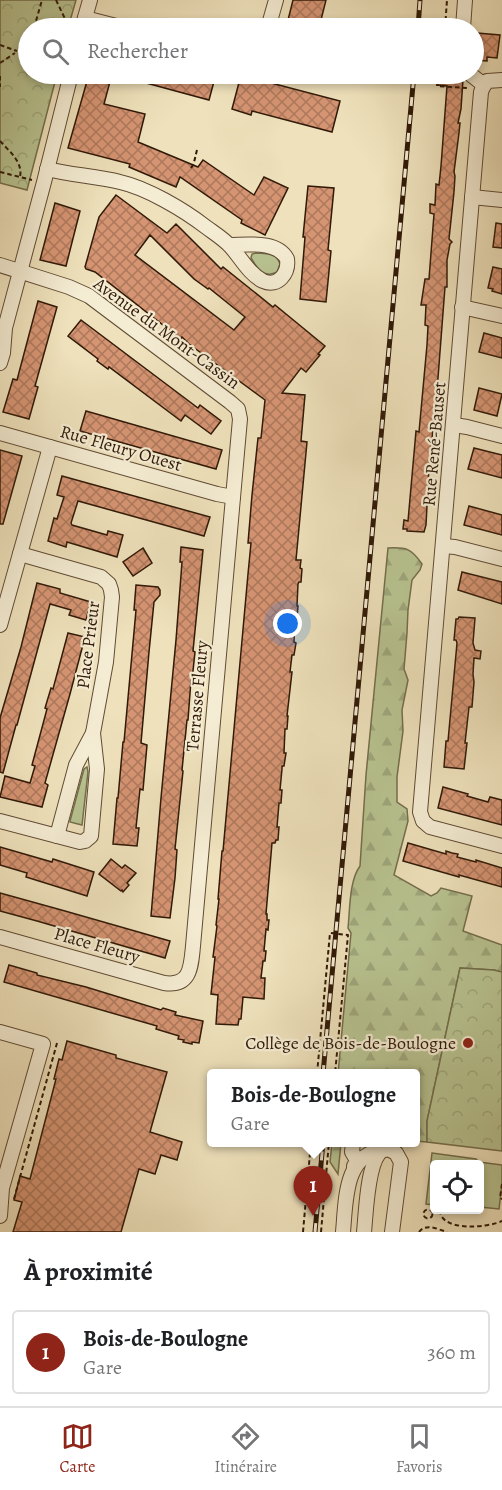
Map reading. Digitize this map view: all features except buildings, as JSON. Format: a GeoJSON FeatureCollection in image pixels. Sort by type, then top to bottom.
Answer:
{"type":"FeatureCollection","features":[{"type":"Feature","properties":{"kind":"street"},"geometry":{"type":"LineString","coordinates":[[85,18],[90,0]]}},
{"type":"Feature","properties":{"kind":"street"},"geometry":{"type":"LineString","coordinates":[[271,18],[276,0]]}},
{"type":"Feature","properties":{"kind":"street"},"geometry":{"type":"LineString","coordinates":[[464,18],[465,0]]}},
{"type":"Feature","properties":{"kind":"street"},"geometry":{"type":"LineString","coordinates":[[484,84],[492,80],[502,80]]}},
{"type":"Feature","properties":{"kind":"street"},"geometry":{"type":"LineString","coordinates":[[0,363],[3,353],[2,333],[68,84]]}},
{"type":"Feature","properties":{"kind":"street","name":"Rue René-Bauset"},"geometry":{"type":"LineString","coordinates":[[481,85],[420,809],[423,821],[430,827],[502,846]]}},
{"type":"Feature","properties":{"kind":"street"},"geometry":{"type":"LineString","coordinates":[[47,169],[110,179],[130,185],[177,207],[229,245]]}},
{"type":"Feature","properties":{"kind":"street"},"geometry":{"type":"LineString","coordinates":[[472,197],[502,200]]}},
{"type":"Feature","properties":{"kind":"street","name":"Avenue du Mont-Cassin"},"geometry":{"type":"LineString","coordinates":[[0,265],[69,287],[89,296],[232,404],[239,413]]}},
{"type":"Feature","properties":{"kind":"street"},"geometry":{"type":"LineString","coordinates":[[462,307],[502,316]]}},
{"type":"Feature","properties":{"kind":"street","name":"Terrasse Fleury"},"geometry":{"type":"LineString","coordinates":[[183,980],[190,969],[192,957],[239,413]]}},
{"type":"Feature","properties":{"kind":"street"},"geometry":{"type":"LineString","coordinates":[[454,425],[502,436]]}},
{"type":"Feature","properties":{"kind":"street","name":"Rue Fleury Ouest"},"geometry":{"type":"LineString","coordinates":[[0,433],[233,497]]}},
{"type":"Feature","properties":{"kind":"street"},"geometry":{"type":"LineString","coordinates":[[0,625],[50,447]]}},
{"type":"Feature","properties":{"kind":"street"},"geometry":{"type":"LineString","coordinates":[[443,546],[502,559]]}},
{"type":"Feature","properties":{"kind":"street","name":"Place Prieur"},"geometry":{"type":"LineString","coordinates":[[0,821],[83,842],[92,834],[97,769],[93,733],[106,662],[112,597],[110,586],[98,576],[20,554]]}},
{"type":"Feature","properties":{"kind":"street","name":"Place Prieur"},"geometry":{"type":"LineString","coordinates":[[57,836],[76,765],[93,733]]}},
{"type":"Feature","properties":{"kind":"street","name":"Place Fleury"},"geometry":{"type":"LineString","coordinates":[[0,937],[164,983],[174,984],[183,980]]}},
{"type":"Feature","properties":{"kind":"street"},"geometry":{"type":"LineString","coordinates":[[0,1032],[43,1044],[1,1187],[0,1215]]}},
{"type":"Feature","properties":{"kind":"street"},"geometry":{"type":"LineString","coordinates":[[352,1147],[352,1152],[358,1162]]}},
{"type":"Feature","properties":{"kind":"street"},"geometry":{"type":"LineString","coordinates":[[364,1232],[370,1175],[379,1154],[384,1150]]}},
{"type":"Feature","properties":{"kind":"street"},"geometry":{"type":"LineString","coordinates":[[336,1232],[340,1186],[343,1177],[368,1154],[384,1150],[396,1153],[401,1162],[392,1232]]}},
{"type":"Feature","properties":{"kind":"street"},"geometry":{"type":"LineString","coordinates":[[343,1232],[348,1187],[358,1162]]}},
{"type":"Feature","properties":{"kind":"path"},"geometry":{"type":"LineString","coordinates":[[37,18],[42,0]]}},
{"type":"Feature","properties":{"kind":"path"},"geometry":{"type":"LineString","coordinates":[[56,0],[66,18]]}},
{"type":"Feature","properties":{"kind":"path"},"geometry":{"type":"LineString","coordinates":[[446,18],[447,0]]}},
{"type":"Feature","properties":{"kind":"path"},"geometry":{"type":"LineString","coordinates":[[0,45],[18,51]]}},
{"type":"Feature","properties":{"kind":"path"},"geometry":{"type":"LineString","coordinates":[[0,63],[18,52]]}},
{"type":"Feature","properties":{"kind":"path"},"geometry":{"type":"LineString","coordinates":[[0,76],[0,87]]}},
{"type":"Feature","properties":{"kind":"path"},"geometry":{"type":"LineString","coordinates":[[437,84],[437,86],[481,85]]}},
{"type":"Feature","properties":{"kind":"path"},"geometry":{"type":"LineString","coordinates":[[0,141],[18,161],[21,168],[20,177]]}},
{"type":"Feature","properties":{"kind":"path"},"geometry":{"type":"LineString","coordinates":[[191,168],[197,150]]}},
{"type":"Feature","properties":{"kind":"path"},"geometry":{"type":"LineString","coordinates":[[0,172],[33,181]]}},
{"type":"Feature","properties":{"kind":"path"},"geometry":{"type":"LineString","coordinates":[[317,1069],[330,933],[348,935],[335,1069]]}},
{"type":"Feature","properties":{"kind":"path"},"geometry":{"type":"LineString","coordinates":[[14,1200],[57,1043]]}},
{"type":"Feature","properties":{"kind":"path"},"geometry":{"type":"LineString","coordinates":[[51,1067],[57,1069]]}},
{"type":"Feature","properties":{"kind":"path"},"geometry":{"type":"LineString","coordinates":[[303,1232],[311,1147]]}},
{"type":"Feature","properties":{"kind":"path"},"geometry":{"type":"LineString","coordinates":[[321,1232],[329,1147]]}},
{"type":"Feature","properties":{"kind":"path"},"geometry":{"type":"LineString","coordinates":[[502,1187],[500,1198],[502,1199]]}},
{"type":"Feature","properties":{"kind":"path"},"geometry":{"type":"LineString","coordinates":[[440,1214],[444,1220],[464,1227],[483,1226],[502,1221]]}},
{"type":"Feature","properties":{"kind":"path"},"geometry":{"type":"LineString","coordinates":[[418,1232],[426,1227],[447,1232]]}},
{"type":"Feature","properties":{"kind":"green space"},"geometry":{"type":"Polygon","coordinates":[[[0,0],[76,0],[71,18],[18,18],[18,84],[54,84],[27,190],[0,183],[0,0]]]}},
{"type":"Feature","properties":{"kind":"green space"},"geometry":{"type":"Polygon","coordinates":[[[252,254],[271,255],[279,260],[277,272],[268,274],[261,271],[251,258],[252,254]]]}},
{"type":"Feature","properties":{"kind":"green space"},"geometry":{"type":"Polygon","coordinates":[[[388,548],[399,548],[408,550],[422,564],[412,580],[408,610],[404,669],[408,680],[402,710],[403,731],[397,777],[397,802],[407,809],[408,821],[394,875],[431,896],[441,888],[472,896],[463,931],[502,945],[502,972],[460,968],[427,1121],[427,1142],[420,1141],[420,1069],[338,1069],[351,933],[348,928],[350,904],[354,879],[360,866],[366,775],[388,548]]]}},
{"type":"Feature","properties":{"kind":"green space"},"geometry":{"type":"Polygon","coordinates":[[[87,767],[82,825],[70,821],[84,769],[87,767]]]}},
{"type":"Feature","properties":{"kind":"green space"},"geometry":{"type":"Polygon","coordinates":[[[460,968],[502,972],[502,1151],[427,1142],[427,1121],[460,968]]]}},
{"type":"Feature","properties":{"kind":"green space"},"geometry":{"type":"Polygon","coordinates":[[[332,1147],[341,1147],[338,1174],[330,1162],[332,1147]]]}},
{"type":"Feature","properties":{"kind":"green space"},"geometry":{"type":"Polygon","coordinates":[[[432,1153],[477,1160],[431,1160],[432,1153]]]}},
{"type":"Feature","properties":{"kind":"green space"},"geometry":{"type":"Polygon","coordinates":[[[484,1163],[502,1165],[499,1209],[484,1207],[484,1163]]]}},
{"type":"Feature","properties":{"kind":"green space"},"geometry":{"type":"Polygon","coordinates":[[[430,1170],[430,1204],[426,1204],[430,1170]]]}},
{"type":"Feature","properties":{"kind":"railway"},"geometry":{"type":"LineString","coordinates":[[419,18],[420,0]]}},
{"type":"Feature","properties":{"kind":"railway"},"geometry":{"type":"LineString","coordinates":[[323,1069],[413,84]]}},
{"type":"Feature","properties":{"kind":"railway"},"geometry":{"type":"LineString","coordinates":[[315,1232],[323,1147]]}},
{"type":"Feature","properties":{"kind":"place","name":"Collège de Bois-de-Boulogne"},"geometry":{"type":"Point","coordinates":[468,1043]}},
{"type":"Feature","properties":{"kind":"place","name":"Bois-de-Boulogne"},"geometry":{"type":"Point","coordinates":[313,1216]}}]}
